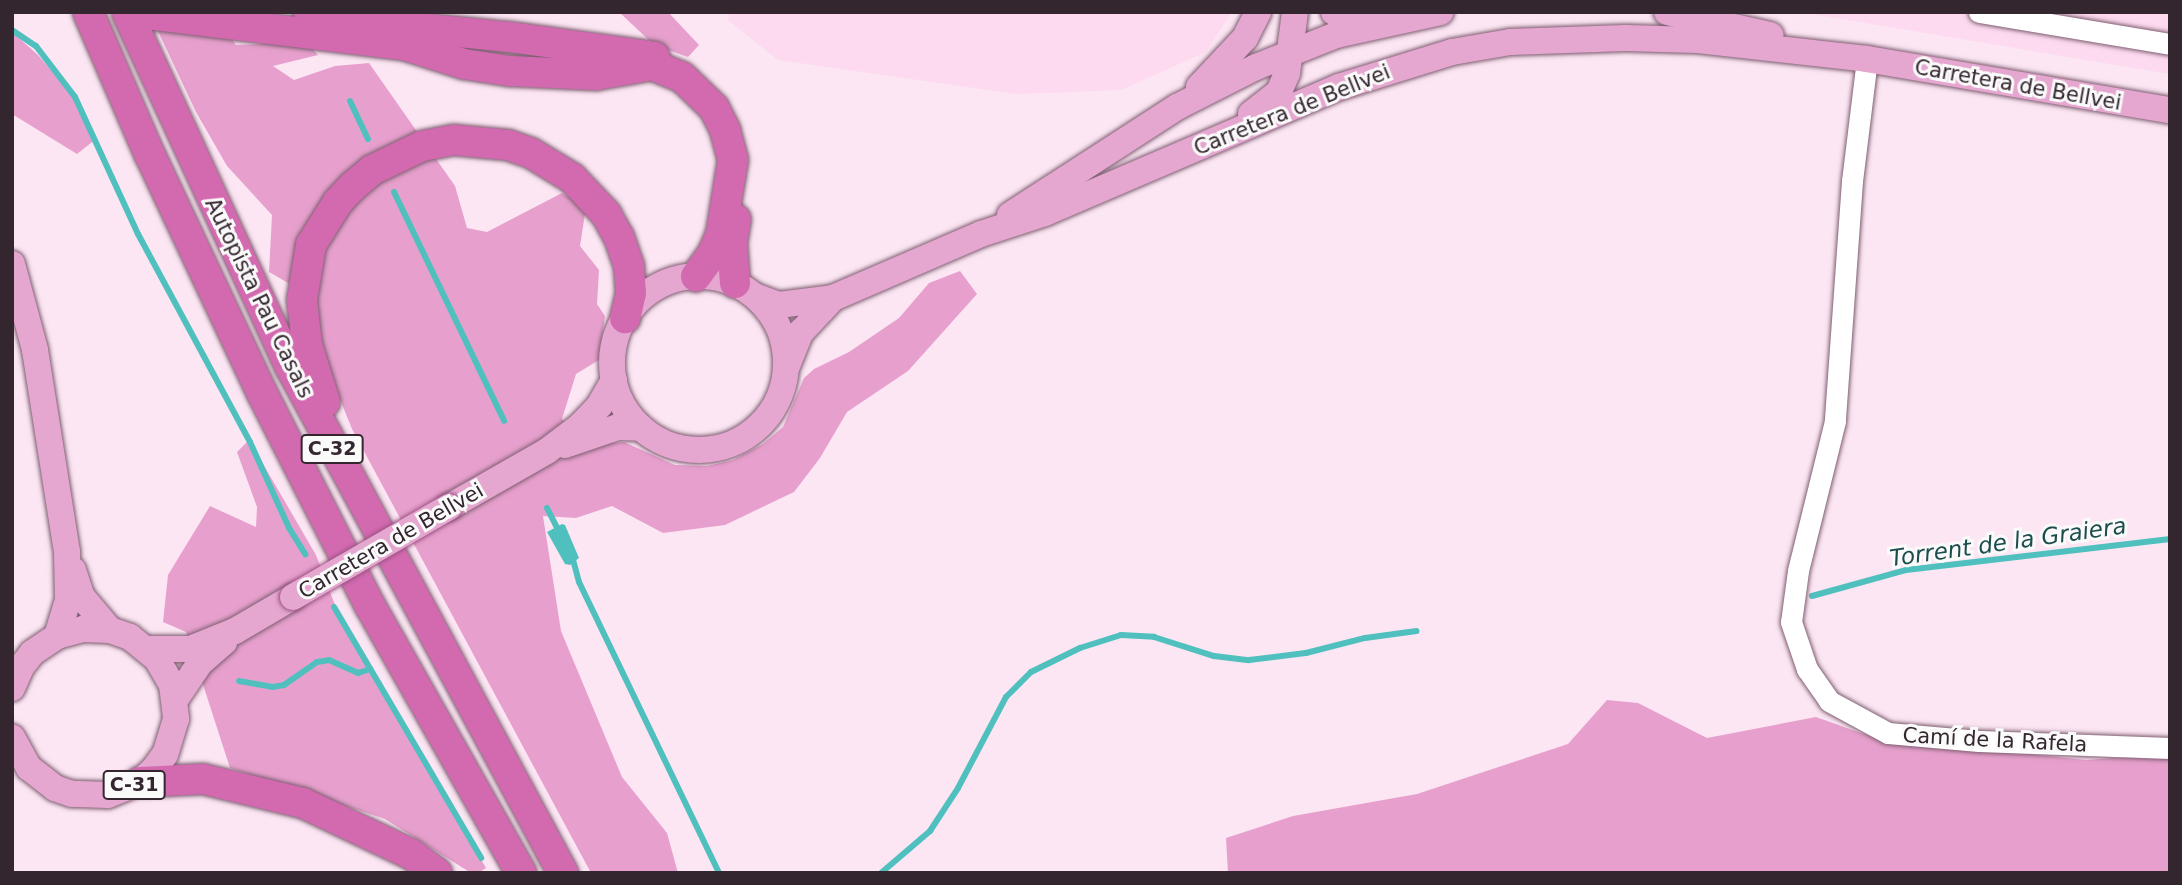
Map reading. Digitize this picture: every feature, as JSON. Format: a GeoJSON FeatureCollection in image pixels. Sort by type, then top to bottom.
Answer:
{"type":"FeatureCollection","features":[{"type":"Feature","properties":{"kind":"highway","name":"Autopista Pau Casals"},"geometry":{"type":"LineString","coordinates":[[88,12],[150,155],[268,404],[375,615],[521,873]]}},
{"type":"Feature","properties":{"kind":"highway","name":"Autopista Pau Casals"},"geometry":{"type":"LineString","coordinates":[[129,12],[291,368],[336,457],[563,873]]}},
{"type":"Feature","properties":{"kind":"highway"},"geometry":{"type":"LineString","coordinates":[[129,12],[404,45],[464,64],[510,71],[596,75],[652,65],[682,77],[713,108],[725,130],[733,160],[721,234],[713,253],[696,276]]}},
{"type":"Feature","properties":{"kind":"highway"},"geometry":{"type":"LineString","coordinates":[[309,12],[358,22],[624,51],[660,57],[687,69],[711,87],[735,128],[742,157],[742,179],[732,243],[746,290]]}},
{"type":"Feature","properties":{"kind":"highway"},"geometry":{"type":"LineString","coordinates":[[336,457],[333,423],[307,345],[302,300],[312,245],[345,195],[372,170],[393,159],[422,146],[454,140],[509,145],[551,163],[590,195],[619,237],[629,267],[631,293],[625,318]]}},
{"type":"Feature","properties":{"kind":"highway"},"geometry":{"type":"LineString","coordinates":[[140,782],[203,779],[303,803],[411,854],[437,873]]}},
{"type":"Feature","properties":{"kind":"main road"},"geometry":{"type":"LineString","coordinates":[[1177,107],[1219,69],[1245,38],[1258,12]]}},
{"type":"Feature","properties":{"kind":"main road"},"geometry":{"type":"LineString","coordinates":[[1152,167],[1182,143],[1255,112],[1279,92],[1287,73],[1296,12]]}},
{"type":"Feature","properties":{"kind":"main road"},"geometry":{"type":"LineString","coordinates":[[1334,12],[1349,21],[1429,14]]}},
{"type":"Feature","properties":{"kind":"main road","name":"Carretera de Bellvei"},"geometry":{"type":"LineString","coordinates":[[1667,12],[1716,21],[1867,60]]}},
{"type":"Feature","properties":{"kind":"main road","name":"Carretera de Bellvei"},"geometry":{"type":"LineString","coordinates":[[981,234],[1177,107],[1256,67],[1336,35],[1429,14]]}},
{"type":"Feature","properties":{"kind":"main road","name":"Carretera de Bellvei"},"geometry":{"type":"LineString","coordinates":[[746,290],[779,305],[833,298],[981,234],[1045,213],[1339,87],[1452,52],[1510,42],[1614,38],[1698,40],[1867,60],[2170,110]]}},
{"type":"Feature","properties":{"kind":"main road","name":"C-31"},"geometry":{"type":"LineString","coordinates":[[12,264],[34,349],[67,552],[68,600],[57,636]]}},
{"type":"Feature","properties":{"kind":"main road"},"geometry":{"type":"LineString","coordinates":[[696,276],[746,290],[780,329],[787,366],[779,401],[758,430],[716,450],[678,449],[657,440],[641,428],[623,405],[614,380],[615,343],[625,318],[646,294],[669,281],[696,276]]}},
{"type":"Feature","properties":{"kind":"main road","name":"Carretera de Bellvei"},"geometry":{"type":"LineString","coordinates":[[787,366],[801,332],[833,298]]}},
{"type":"Feature","properties":{"kind":"main road","name":"Carretera de Bellvei"},"geometry":{"type":"LineString","coordinates":[[147,649],[190,649],[235,631],[547,452],[580,426],[599,406],[614,380]]}},
{"type":"Feature","properties":{"kind":"main road","name":"Carretera de Bellvei"},"geometry":{"type":"LineString","coordinates":[[547,452],[618,427],[641,428]]}},
{"type":"Feature","properties":{"kind":"main road","name":"C-31"},"geometry":{"type":"LineString","coordinates":[[67,552],[82,597],[110,630]]}},
{"type":"Feature","properties":{"kind":"main road","name":"C-31"},"geometry":{"type":"LineString","coordinates":[[12,688],[22,666],[22,655],[57,636],[83,629],[110,630],[130,637],[147,649],[166,672],[175,700],[176,719],[169,746],[154,769],[140,782],[107,795],[72,794],[40,778],[21,756],[12,737]]}},
{"type":"Feature","properties":{"kind":"main road","name":"Carretera de Bellvei"},"geometry":{"type":"LineString","coordinates":[[175,700],[200,663],[235,631]]}},
{"type":"Feature","properties":{"kind":"main road","name":"C-31"},"geometry":{"type":"LineString","coordinates":[[12,778],[40,778]]}},
{"type":"Feature","properties":{"kind":"street"},"geometry":{"type":"LineString","coordinates":[[1979,12],[2054,18],[2170,44]]}},
{"type":"Feature","properties":{"kind":"street","name":"Camí de la Rafela"},"geometry":{"type":"LineString","coordinates":[[1867,60],[1852,181],[1835,421],[1795,588],[1792,617],[1807,669],[1829,701],[1888,733],[1979,741],[2170,748]]}},
{"type":"Feature","properties":{"kind":"shaded area"},"geometry":{"type":"Polygon","coordinates":[[[149,12],[214,12],[236,45],[306,42],[318,55],[273,66],[294,80],[335,66],[369,63],[455,186],[467,228],[487,232],[562,193],[586,207],[580,246],[599,270],[597,304],[605,316],[599,360],[576,374],[562,419],[595,444],[624,442],[675,465],[707,466],[733,460],[763,444],[783,427],[804,378],[814,369],[849,352],[899,318],[929,283],[960,271],[977,294],[908,371],[847,412],[820,458],[794,492],[725,525],[663,533],[612,506],[576,518],[543,516],[561,631],[622,777],[667,833],[678,873],[591,873],[352,429],[331,377],[317,332],[316,299],[269,272],[272,215],[227,166],[196,112],[149,12]]]}},
{"type":"Feature","properties":{"kind":"shaded area"},"geometry":{"type":"Polygon","coordinates":[[[619,12],[668,12],[699,45],[688,57],[654,45],[619,12]]]}},
{"type":"Feature","properties":{"kind":"shaded area"},"geometry":{"type":"Polygon","coordinates":[[[729,12],[1232,12],[1206,52],[1121,90],[1016,94],[778,60],[728,20],[729,12]]]}},
{"type":"Feature","properties":{"kind":"shaded area"},"geometry":{"type":"Polygon","coordinates":[[[1799,12],[2170,12],[2170,74],[1799,12]]]}},
{"type":"Feature","properties":{"kind":"shaded area"},"geometry":{"type":"Polygon","coordinates":[[[12,32],[38,55],[70,92],[96,139],[77,154],[12,114],[12,32]]]}},
{"type":"Feature","properties":{"kind":"shaded area"},"geometry":{"type":"Polygon","coordinates":[[[249,440],[316,555],[340,618],[486,868],[478,873],[471,873],[385,819],[230,768],[186,632],[163,622],[168,575],[210,506],[256,527],[257,507],[237,452],[249,440]]]}},
{"type":"Feature","properties":{"kind":"shaded area"},"geometry":{"type":"Polygon","coordinates":[[[1607,700],[1638,703],[1707,738],[1816,717],[1875,738],[2086,760],[2170,754],[2170,873],[1228,873],[1226,838],[1293,816],[1417,794],[1568,744],[1607,700]]]}},
{"type":"Feature","properties":{"kind":"water"},"geometry":{"type":"Polygon","coordinates":[[[565,525],[579,558],[570,565],[565,564],[547,532],[565,525]]]}},
{"type":"Feature","properties":{"kind":"waterway"},"geometry":{"type":"LineString","coordinates":[[12,30],[36,46],[75,97],[138,234],[250,442],[289,528],[305,554]]}},
{"type":"Feature","properties":{"kind":"waterway"},"geometry":{"type":"LineString","coordinates":[[350,101],[368,139]]}},
{"type":"Feature","properties":{"kind":"waterway"},"geometry":{"type":"LineString","coordinates":[[394,192],[504,421]]}},
{"type":"Feature","properties":{"kind":"waterway"},"geometry":{"type":"LineString","coordinates":[[547,508],[560,534]]}},
{"type":"Feature","properties":{"kind":"waterway","name":"Torrent de la Graiera"},"geometry":{"type":"LineString","coordinates":[[1812,596],[1906,570],[2170,539]]}},
{"type":"Feature","properties":{"kind":"waterway"},"geometry":{"type":"LineString","coordinates":[[572,556],[579,582],[719,873]]}},
{"type":"Feature","properties":{"kind":"waterway"},"geometry":{"type":"LineString","coordinates":[[334,607],[481,858]]}},
{"type":"Feature","properties":{"kind":"waterway","name":"Torrent de la Graiera"},"geometry":{"type":"LineString","coordinates":[[881,873],[930,831],[958,788],[1006,697],[1031,672],[1080,648],[1121,635],[1154,637],[1214,656],[1249,660],[1306,653],[1365,638],[1417,631]]}},
{"type":"Feature","properties":{"kind":"waterway"},"geometry":{"type":"LineString","coordinates":[[239,681],[272,687],[284,685],[317,662],[329,660],[358,673],[370,669]]}}]}
